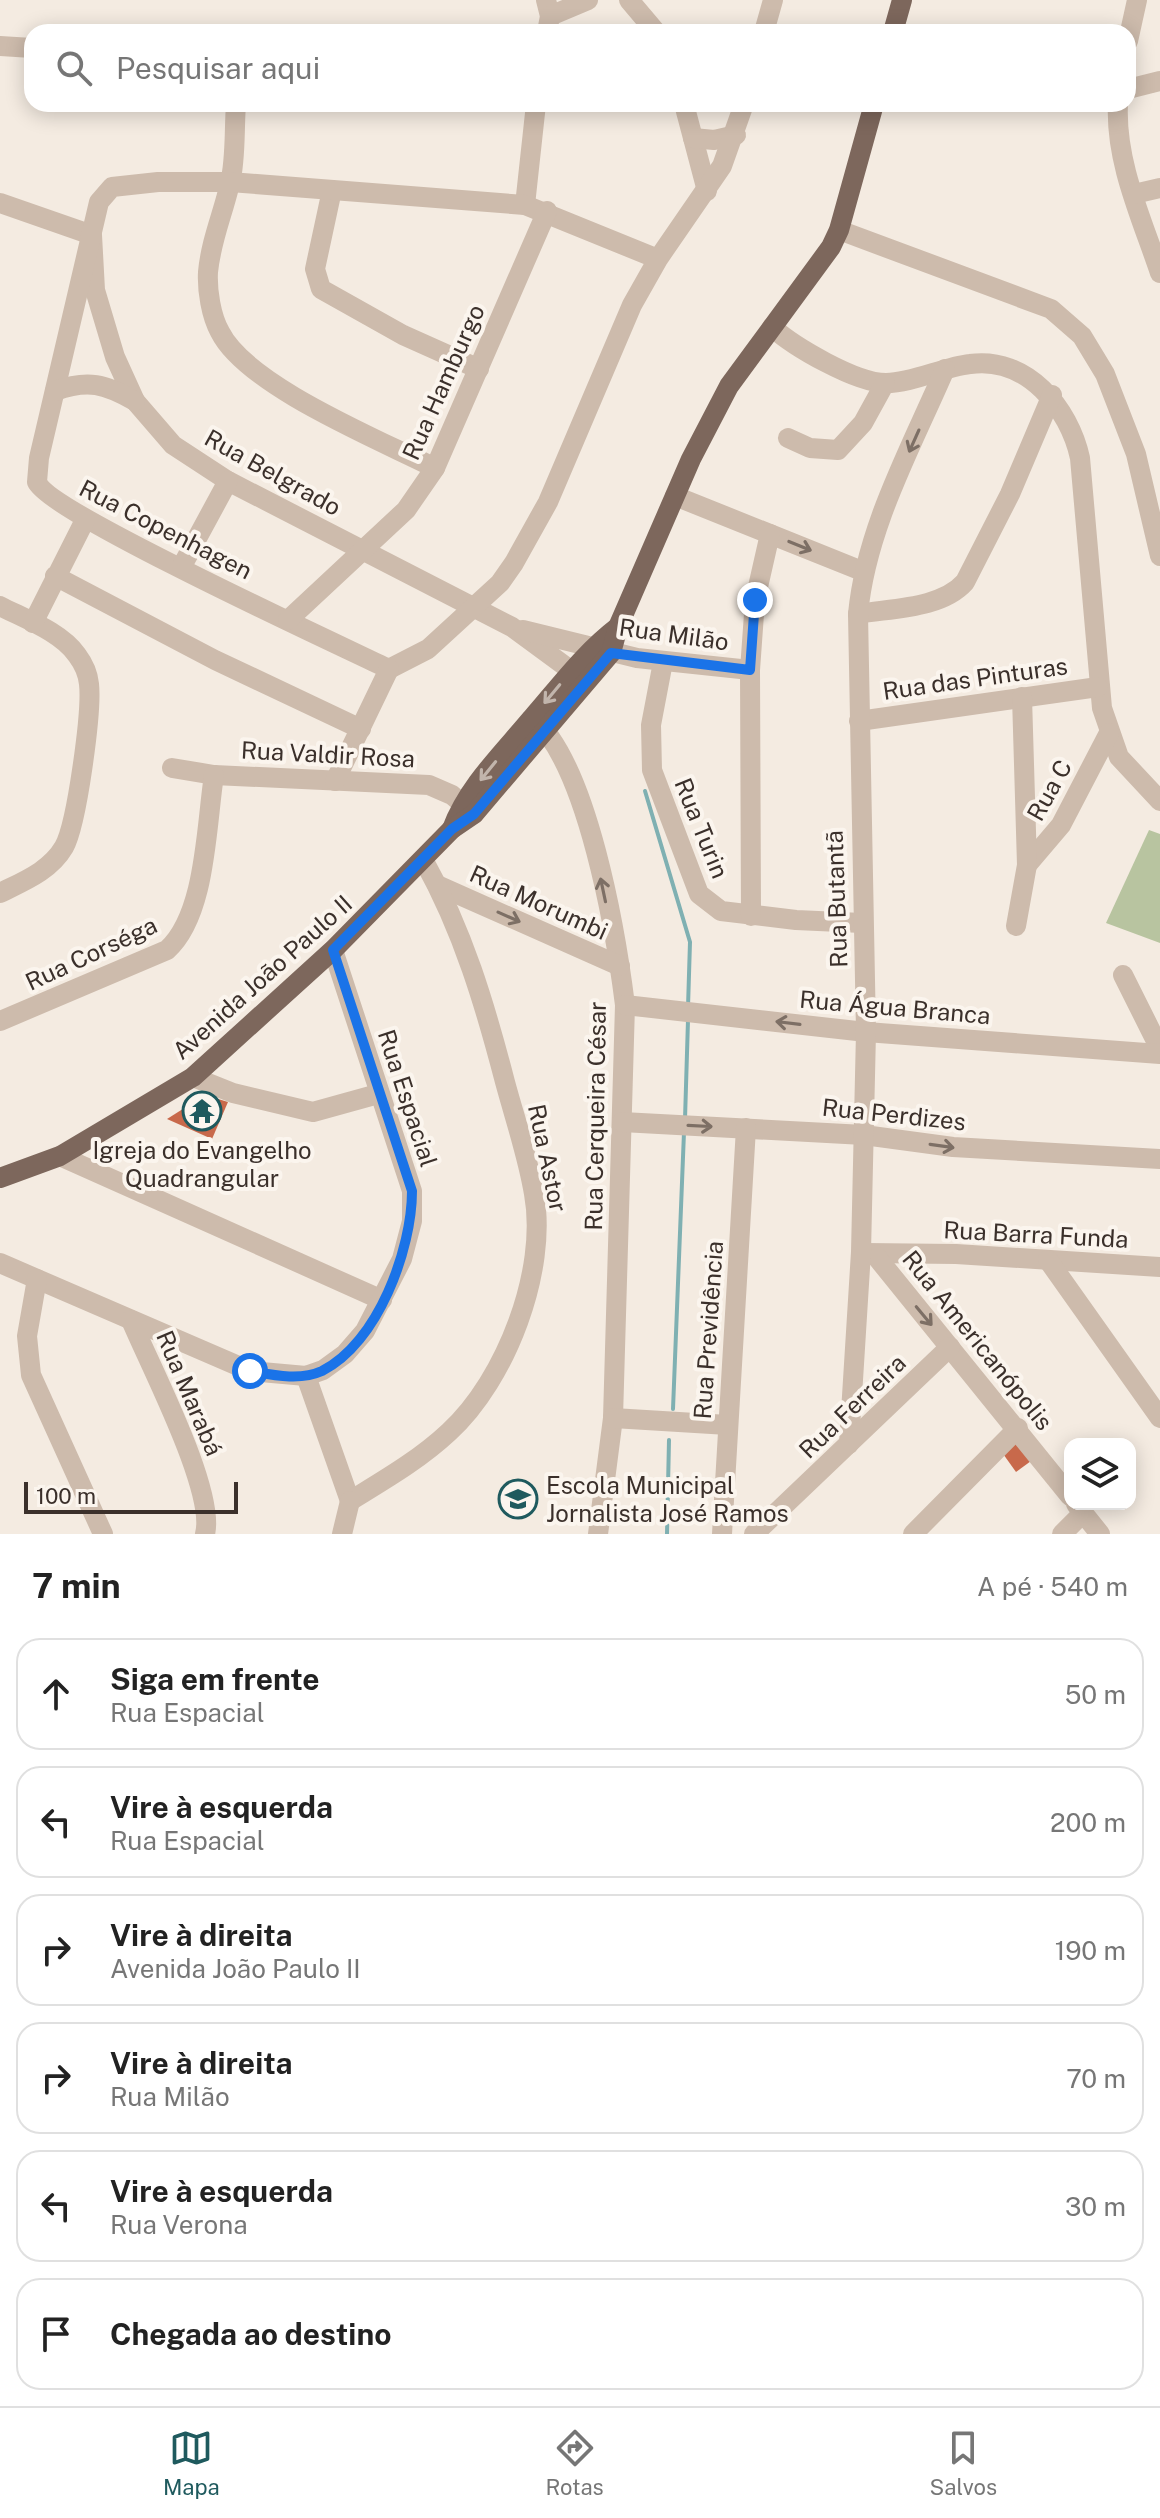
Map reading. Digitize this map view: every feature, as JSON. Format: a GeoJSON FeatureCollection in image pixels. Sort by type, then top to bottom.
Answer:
{"type":"FeatureCollection","features":[{"type":"Feature","properties":{"kind":"main road","name":"Avenida João Paulo II"},"geometry":{"type":"LineString","coordinates":[[0,1178],[60,1156],[193,1077],[333,950],[424,861],[602,650],[618,627],[675,496],[729,386],[813,274],[839,230],[872,112]]}},
{"type":"Feature","properties":{"kind":"street"},"geometry":{"type":"LineString","coordinates":[[548,16],[588,0]]}},
{"type":"Feature","properties":{"kind":"street"},"geometry":{"type":"LineString","coordinates":[[629,0],[649,24]]}},
{"type":"Feature","properties":{"kind":"street"},"geometry":{"type":"LineString","coordinates":[[766,24],[773,0]]}},
{"type":"Feature","properties":{"kind":"street"},"geometry":{"type":"LineString","coordinates":[[1132,24],[1137,0]]}},
{"type":"Feature","properties":{"kind":"street"},"geometry":{"type":"LineString","coordinates":[[0,46],[24,48]]}},
{"type":"Feature","properties":{"kind":"street"},"geometry":{"type":"LineString","coordinates":[[1136,87],[1160,81]]}},
{"type":"Feature","properties":{"kind":"street"},"geometry":{"type":"LineString","coordinates":[[235,112],[230,182],[214,228],[208,276],[220,333],[236,354],[259,374],[321,410],[435,468]]}},
{"type":"Feature","properties":{"kind":"street"},"geometry":{"type":"LineString","coordinates":[[525,205],[535,112]]}},
{"type":"Feature","properties":{"kind":"street"},"geometry":{"type":"LineString","coordinates":[[686,112],[707,191]]}},
{"type":"Feature","properties":{"kind":"street"},"geometry":{"type":"LineString","coordinates":[[335,781],[389,669],[428,649],[472,609],[500,583],[529,540],[632,305],[658,259],[707,191],[736,135],[742,112]]}},
{"type":"Feature","properties":{"kind":"street"},"geometry":{"type":"LineString","coordinates":[[1118,112],[1119,142],[1160,273]]}},
{"type":"Feature","properties":{"kind":"street"},"geometry":{"type":"LineString","coordinates":[[693,138],[714,140],[736,135]]}},
{"type":"Feature","properties":{"kind":"street","name":"Rua Copenhagen"},"geometry":{"type":"LineString","coordinates":[[389,669],[85,520],[47,496],[37,482],[99,202],[112,187],[158,182],[230,182],[525,205],[547,211],[658,259]]}},
{"type":"Feature","properties":{"kind":"street"},"geometry":{"type":"LineString","coordinates":[[1134,194],[1160,188]]}},
{"type":"Feature","properties":{"kind":"street"},"geometry":{"type":"LineString","coordinates":[[332,190],[315,269],[321,289],[403,335],[479,369]]}},
{"type":"Feature","properties":{"kind":"street"},"geometry":{"type":"LineString","coordinates":[[0,203],[92,235]]}},
{"type":"Feature","properties":{"kind":"street","name":"Rua Hamburgo"},"geometry":{"type":"LineString","coordinates":[[288,620],[406,510],[435,468],[547,211]]}},
{"type":"Feature","properties":{"kind":"street"},"geometry":{"type":"LineString","coordinates":[[839,230],[1051,309],[1082,336],[1105,374],[1136,454],[1160,556]]}},
{"type":"Feature","properties":{"kind":"street","name":"Rua Belgrado"},"geometry":{"type":"LineString","coordinates":[[92,235],[95,290],[104,326],[135,401],[173,445],[228,481],[472,609],[512,627],[602,650]]}},
{"type":"Feature","properties":{"kind":"street"},"geometry":{"type":"LineString","coordinates":[[772,327],[814,357],[885,383],[970,363],[995,365],[1035,382],[1052,395],[1076,442],[1081,467],[1098,687],[1109,733],[1129,772],[1160,801]]}},
{"type":"Feature","properties":{"kind":"street","name":"Rua Butantã"},"geometry":{"type":"LineString","coordinates":[[849,1444],[868,1254],[858,614],[862,571],[890,496],[945,369]]}},
{"type":"Feature","properties":{"kind":"street"},"geometry":{"type":"LineString","coordinates":[[55,391],[78,383],[95,382],[135,401]]}},
{"type":"Feature","properties":{"kind":"street"},"geometry":{"type":"LineString","coordinates":[[788,438],[810,448],[838,450],[863,423],[885,383]]}},
{"type":"Feature","properties":{"kind":"street"},"geometry":{"type":"LineString","coordinates":[[858,614],[938,600],[965,582],[1010,494],[1052,395]]}},
{"type":"Feature","properties":{"kind":"street"},"geometry":{"type":"LineString","coordinates":[[182,566],[228,481]]}},
{"type":"Feature","properties":{"kind":"street"},"geometry":{"type":"LineString","coordinates":[[675,496],[862,571]]}},
{"type":"Feature","properties":{"kind":"street"},"geometry":{"type":"LineString","coordinates":[[33,623],[85,520]]}},
{"type":"Feature","properties":{"kind":"street"},"geometry":{"type":"LineString","coordinates":[[751,916],[750,670],[755,600],[770,534]]}},
{"type":"Feature","properties":{"kind":"street"},"geometry":{"type":"LineString","coordinates":[[55,576],[215,660],[361,729]]}},
{"type":"Feature","properties":{"kind":"street"},"geometry":{"type":"LineString","coordinates":[[0,606],[64,642],[77,655],[89,680],[90,706],[74,812],[64,848],[38,874],[0,893]]}},
{"type":"Feature","properties":{"kind":"street","name":"Rua Belgrado"},"geometry":{"type":"LineString","coordinates":[[512,627],[579,677]]}},
{"type":"Feature","properties":{"kind":"street","name":"Rua Milão"},"geometry":{"type":"LineString","coordinates":[[602,650],[663,662],[750,670]]}},
{"type":"Feature","properties":{"kind":"street","name":"Rua Turin"},"geometry":{"type":"LineString","coordinates":[[663,662],[649,747],[658,793],[699,894],[721,911],[751,916],[862,923]]}},
{"type":"Feature","properties":{"kind":"street","name":"Rua das Pinturas"},"geometry":{"type":"LineString","coordinates":[[859,721],[1098,687]]}},
{"type":"Feature","properties":{"kind":"street"},"geometry":{"type":"LineString","coordinates":[[1016,926],[1027,865],[1022,697]]}},
{"type":"Feature","properties":{"kind":"street","name":"Rua Cerqueira César"},"geometry":{"type":"LineString","coordinates":[[540,725],[573,783],[590,832],[620,966],[625,1005],[613,1418],[598,1534]]}},
{"type":"Feature","properties":{"kind":"street","name":"Rua C"},"geometry":{"type":"LineString","coordinates":[[1027,865],[1061,825],[1109,733]]}},
{"type":"Feature","properties":{"kind":"street","name":"Rua Valdir Rosa"},"geometry":{"type":"LineString","coordinates":[[172,768],[214,775],[429,785],[468,808]]}},
{"type":"Feature","properties":{"kind":"street","name":"Rua Corséga"},"geometry":{"type":"LineString","coordinates":[[0,1021],[167,950],[180,939],[195,900],[214,775]]}},
{"type":"Feature","properties":{"kind":"street","name":"Rua Astor"},"geometry":{"type":"LineString","coordinates":[[350,1501],[416,1460],[452,1430],[478,1397],[523,1311],[537,1232],[534,1195],[484,1005],[465,946],[424,861]]}},
{"type":"Feature","properties":{"kind":"street","name":"Rua Morumbi"},"geometry":{"type":"LineString","coordinates":[[437,885],[620,966]]}},
{"type":"Feature","properties":{"kind":"street","name":"Rua Espacial"},"geometry":{"type":"LineString","coordinates":[[306,1376],[323,1370],[345,1354],[365,1331],[402,1259],[412,1221],[412,1191],[333,950]]}},
{"type":"Feature","properties":{"kind":"street"},"geometry":{"type":"LineString","coordinates":[[1123,975],[1158,1044]]}},
{"type":"Feature","properties":{"kind":"street","name":"Rua Água Branca"},"geometry":{"type":"LineString","coordinates":[[625,1005],[866,1032],[1158,1044]]}},
{"type":"Feature","properties":{"kind":"street"},"geometry":{"type":"LineString","coordinates":[[193,1077],[245,1097],[313,1112],[378,1094]]}},
{"type":"Feature","properties":{"kind":"street","name":"Rua Perdizes"},"geometry":{"type":"LineString","coordinates":[[622,1122],[864,1135],[953,1147],[1160,1159]]}},
{"type":"Feature","properties":{"kind":"street","name":"Rua Previdência"},"geometry":{"type":"LineString","coordinates":[[722,1534],[746,1128]]}},
{"type":"Feature","properties":{"kind":"street"},"geometry":{"type":"LineString","coordinates":[[60,1156],[382,1300]]}},
{"type":"Feature","properties":{"kind":"street","name":"Rua Barra Funda"},"geometry":{"type":"LineString","coordinates":[[868,1254],[956,1254],[1160,1267]]}},
{"type":"Feature","properties":{"kind":"street","name":"Rua Americanópolis"},"geometry":{"type":"LineString","coordinates":[[868,1254],[1018,1428],[1064,1488]]}},
{"type":"Feature","properties":{"kind":"street"},"geometry":{"type":"LineString","coordinates":[[1048,1260],[1160,1418]]}},
{"type":"Feature","properties":{"kind":"street"},"geometry":{"type":"LineString","coordinates":[[0,1263],[250,1371],[306,1376],[350,1501],[342,1534]]}},
{"type":"Feature","properties":{"kind":"street"},"geometry":{"type":"LineString","coordinates":[[37,1279],[27,1336],[31,1375],[103,1534]]}},
{"type":"Feature","properties":{"kind":"street","name":"Rua Marabá"},"geometry":{"type":"LineString","coordinates":[[131,1320],[199,1479],[207,1507],[205,1534]]}},
{"type":"Feature","properties":{"kind":"street","name":"Rua Ferreira"},"geometry":{"type":"LineString","coordinates":[[754,1534],[950,1347]]}},
{"type":"Feature","properties":{"kind":"street"},"geometry":{"type":"LineString","coordinates":[[613,1418],[728,1425]]}},
{"type":"Feature","properties":{"kind":"street"},"geometry":{"type":"LineString","coordinates":[[913,1534],[1018,1428]]}},
{"type":"Feature","properties":{"kind":"street"},"geometry":{"type":"LineString","coordinates":[[1062,1534],[1079,1510]]}},
{"type":"Feature","properties":{"kind":"street"},"geometry":{"type":"LineString","coordinates":[[1082,1510],[1100,1534]]}},
{"type":"Feature","properties":{"kind":"green space"},"geometry":{"type":"Polygon","coordinates":[[[1149,830],[1160,834],[1160,943],[1106,923],[1149,830]]]}},
{"type":"Feature","properties":{"kind":"building","name":"Igreja do Evangelho Quadrangular"},"geometry":{"type":"Polygon","coordinates":[[[205,1095],[228,1102],[212,1139],[167,1119],[205,1095]]]}},
{"type":"Feature","properties":{"kind":"building"},"geometry":{"type":"Polygon","coordinates":[[[1016,1440],[1031,1461],[1016,1472],[1001,1451],[1016,1440]]]}},
{"type":"Feature","properties":{"kind":"waterway"},"geometry":{"type":"LineString","coordinates":[[645,791],[690,942],[688,1007]]}},
{"type":"Feature","properties":{"kind":"waterway"},"geometry":{"type":"LineString","coordinates":[[685,1119],[688,1020]]}},
{"type":"Feature","properties":{"kind":"waterway"},"geometry":{"type":"LineString","coordinates":[[673,1409],[684,1132]]}},
{"type":"Feature","properties":{"kind":"waterway"},"geometry":{"type":"LineString","coordinates":[[667,1534],[669,1440]]}},
{"type":"Feature","properties":{"kind":"place","name":"Igreja do Evangelho Quadrangular"},"geometry":{"type":"Point","coordinates":[202,1111]}},
{"type":"Feature","properties":{"kind":"place","name":"Escola Municipal Jornalista José Ramos"},"geometry":{"type":"Point","coordinates":[518,1499]}},
{"type":"Feature","properties":{"kind":"route"},"geometry":{"type":"LineString","coordinates":[[250,1371],[278,1376],[306,1376],[323,1370],[345,1354],[365,1331],[382,1300],[402,1259],[412,1221],[412,1191],[333,950],[424,861],[452,829],[474,814],[611,653],[663,662],[750,670],[755,600]]}}]}
